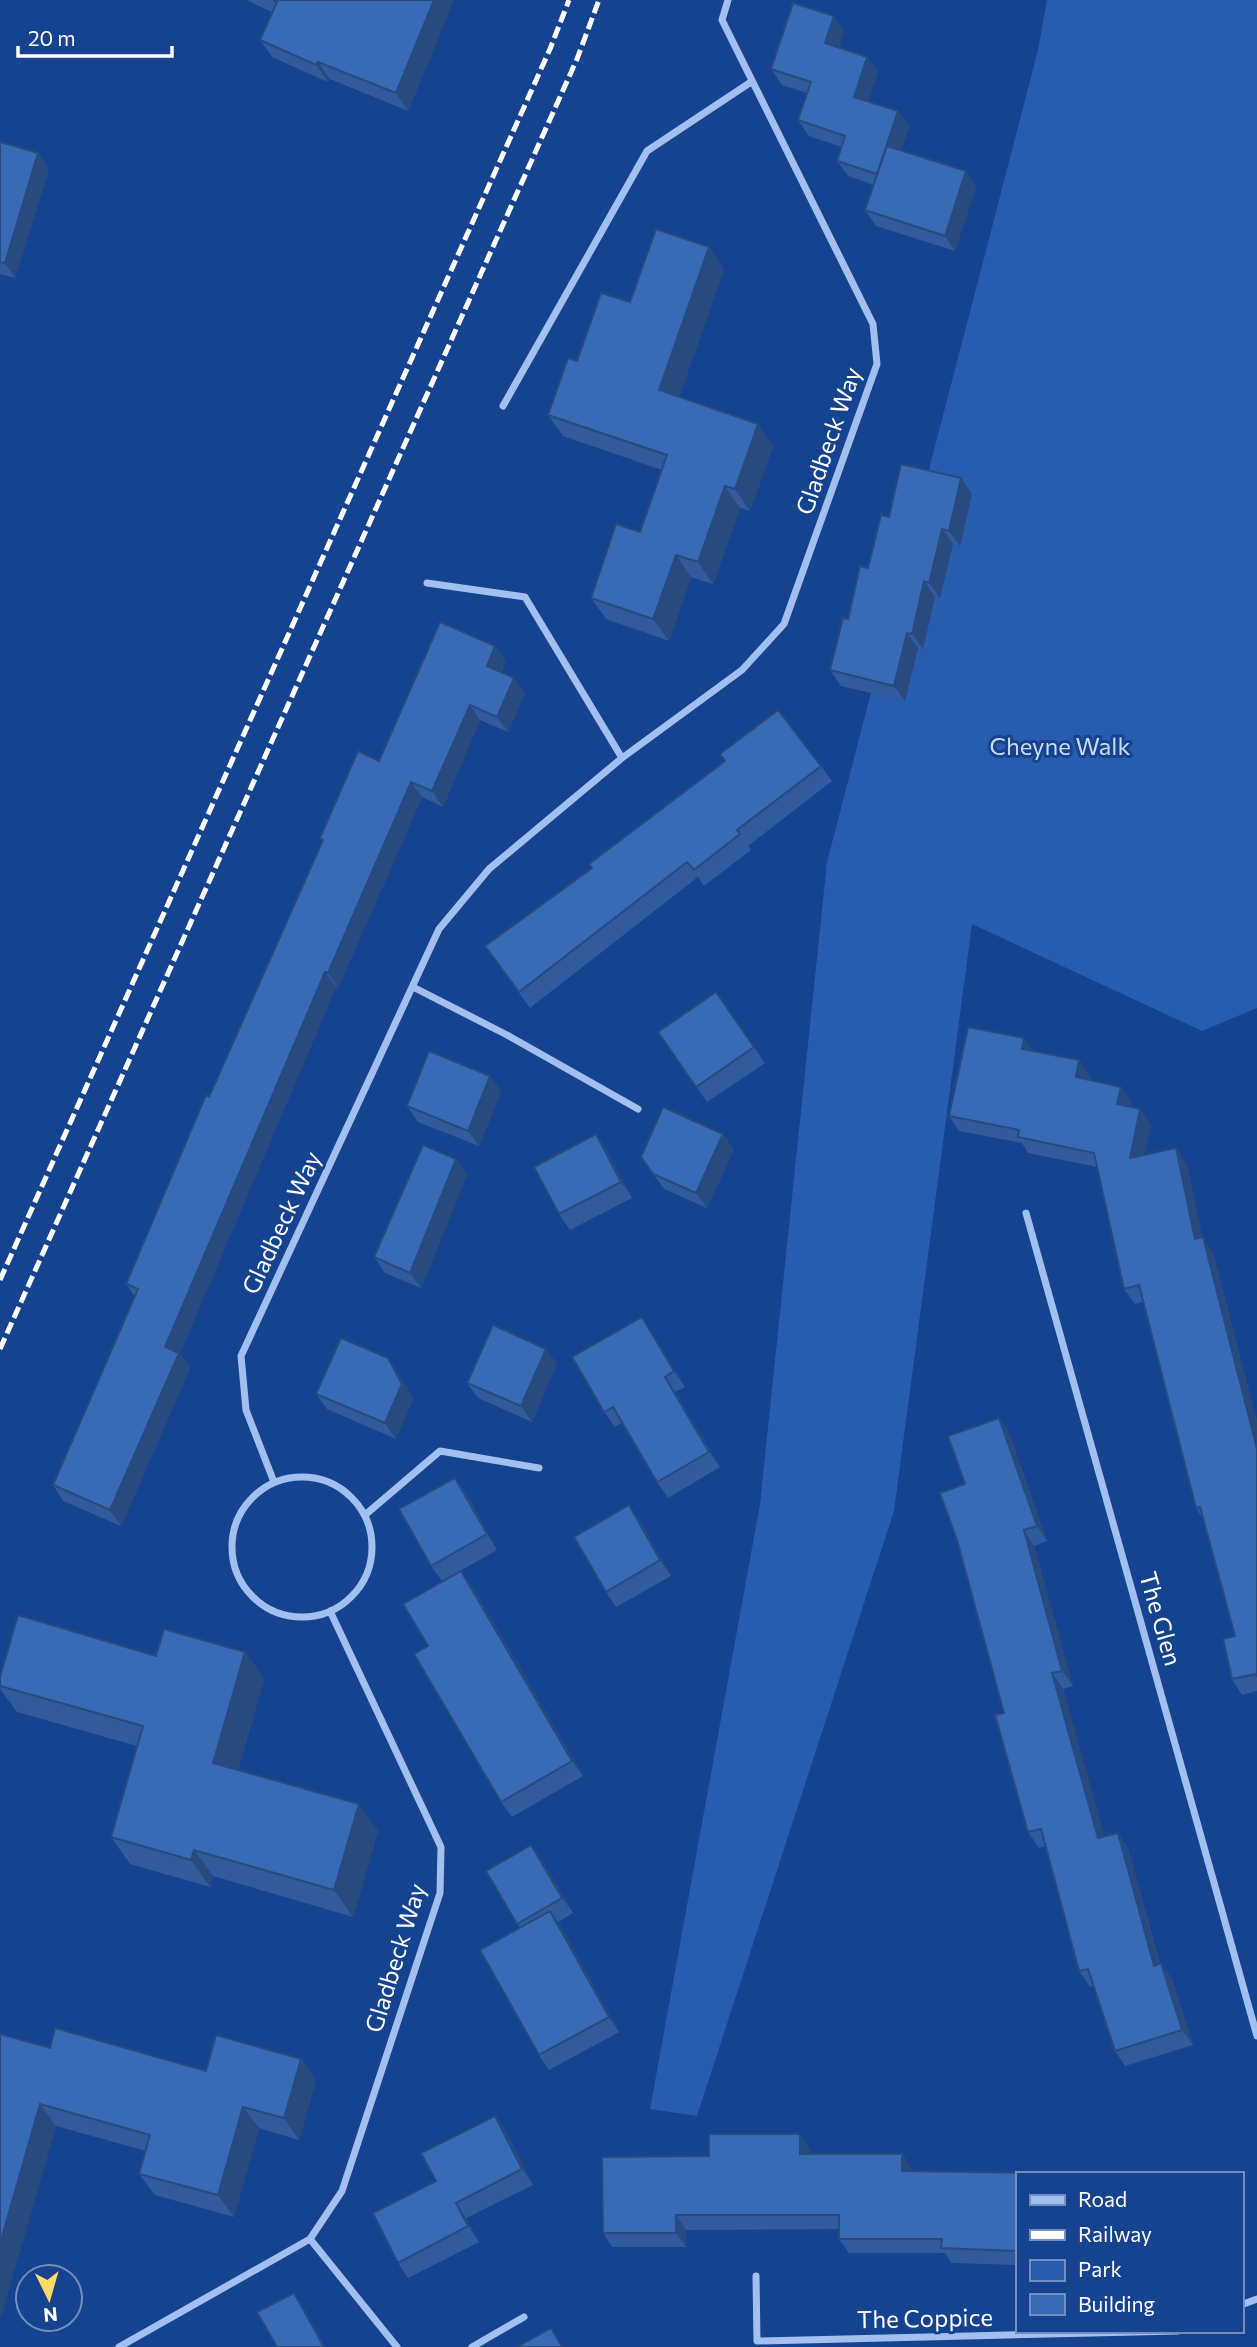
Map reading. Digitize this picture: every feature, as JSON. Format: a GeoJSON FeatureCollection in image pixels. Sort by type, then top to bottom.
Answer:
{"type":"FeatureCollection","features":[{"type":"Feature","properties":{"kind":"street","name":"Gladbeck Way"},"geometry":{"type":"LineString","coordinates":[[274,1482],[246,1410],[242,1356],[439,929],[489,869],[621,758],[742,670],[784,625],[877,364],[873,324],[722,20],[728,0]]}},
{"type":"Feature","properties":{"kind":"street"},"geometry":{"type":"LineString","coordinates":[[503,406],[647,151],[751,82]]}},
{"type":"Feature","properties":{"kind":"street"},"geometry":{"type":"LineString","coordinates":[[427,583],[525,597],[621,758]]}},
{"type":"Feature","properties":{"kind":"street"},"geometry":{"type":"LineString","coordinates":[[413,987],[508,1035],[638,1109]]}},
{"type":"Feature","properties":{"kind":"street","name":"The Glen"},"geometry":{"type":"LineString","coordinates":[[1026,1213],[1257,2036]]}},
{"type":"Feature","properties":{"kind":"street"},"geometry":{"type":"LineString","coordinates":[[365,1515],[440,1451],[539,1468]]}},
{"type":"Feature","properties":{"kind":"street"},"geometry":{"type":"LineString","coordinates":[[298,1476],[325,1480],[346,1492],[365,1515],[372,1538],[369,1568],[358,1589],[330,1611],[307,1617],[268,1608],[249,1594],[234,1567],[232,1543],[238,1515],[253,1496],[274,1482],[298,1476]]}},
{"type":"Feature","properties":{"kind":"street","name":"Gladbeck Way"},"geometry":{"type":"LineString","coordinates":[[119,2347],[310,2239],[342,2191],[440,1893],[441,1847],[330,1611]]}},
{"type":"Feature","properties":{"kind":"street"},"geometry":{"type":"LineString","coordinates":[[310,2239],[397,2347]]}},
{"type":"Feature","properties":{"kind":"street","name":"The Coppice"},"geometry":{"type":"LineString","coordinates":[[756,2276],[757,2344],[1113,2333]]}},
{"type":"Feature","properties":{"kind":"street"},"geometry":{"type":"LineString","coordinates":[[472,2347],[524,2317]]}},
{"type":"Feature","properties":{"kind":"green space","name":"Cheyne Walk"},"geometry":{"type":"Polygon","coordinates":[[[1047,0],[1257,0],[1257,1008],[1202,1031],[972,924],[894,1511],[697,2116],[650,2109],[760,1504],[827,862],[1038,50],[1047,0]]]}},
{"type":"Feature","properties":{"kind":"building"},"geometry":{"type":"Polygon","coordinates":[[[273,0],[434,0],[396,93],[318,62],[316,65],[260,40],[277,2],[273,0]]]}},
{"type":"Feature","properties":{"kind":"building"},"geometry":{"type":"Polygon","coordinates":[[[793,3],[834,16],[825,43],[867,57],[854,97],[898,111],[877,174],[837,161],[845,136],[798,120],[811,82],[771,69],[793,3]]]}},
{"type":"Feature","properties":{"kind":"building"},"geometry":{"type":"Polygon","coordinates":[[[0,142],[38,153],[5,263],[0,262],[0,142]]]}},
{"type":"Feature","properties":{"kind":"building"},"geometry":{"type":"Polygon","coordinates":[[[887,146],[966,171],[945,236],[865,210],[887,146]]]}},
{"type":"Feature","properties":{"kind":"building"},"geometry":{"type":"Polygon","coordinates":[[[656,229],[709,247],[659,390],[758,424],[735,489],[725,486],[698,562],[676,555],[653,619],[591,598],[616,524],[640,532],[667,455],[548,415],[568,358],[577,361],[601,293],[630,302],[656,229]]]}},
{"type":"Feature","properties":{"kind":"building"},"geometry":{"type":"Polygon","coordinates":[[[901,464],[961,478],[949,531],[942,529],[929,583],[924,581],[912,634],[907,633],[894,686],[830,670],[843,618],[848,619],[860,566],[868,568],[881,515],[889,517],[901,464]]]}},
{"type":"Feature","properties":{"kind":"building"},"geometry":{"type":"Polygon","coordinates":[[[440,622],[495,646],[487,666],[514,678],[497,717],[470,705],[432,791],[411,782],[328,973],[325,972],[165,1347],[179,1353],[110,1510],[53,1485],[138,1289],[126,1284],[206,1095],[209,1097],[323,840],[320,838],[358,751],[379,761],[440,622]]]}},
{"type":"Feature","properties":{"kind":"building"},"geometry":{"type":"Polygon","coordinates":[[[778,710],[821,766],[737,830],[740,834],[694,870],[687,862],[519,992],[485,946],[592,868],[589,864],[725,761],[720,754],[778,710]]]}},
{"type":"Feature","properties":{"kind":"building"},"geometry":{"type":"Polygon","coordinates":[[[716,992],[754,1047],[696,1087],[658,1032],[716,992]]]}},
{"type":"Feature","properties":{"kind":"building"},"geometry":{"type":"Polygon","coordinates":[[[968,1027],[1024,1038],[1022,1049],[1079,1060],[1076,1077],[1121,1087],[1117,1104],[1140,1109],[1130,1158],[1176,1148],[1195,1239],[1203,1237],[1257,1449],[1257,1677],[1256,1674],[1232,1679],[1223,1639],[1235,1636],[1200,1507],[1196,1508],[1139,1285],[1124,1289],[1094,1153],[1018,1137],[1019,1130],[949,1116],[968,1027]]]}},
{"type":"Feature","properties":{"kind":"building"},"geometry":{"type":"Polygon","coordinates":[[[429,1051],[490,1076],[468,1131],[407,1106],[429,1051]]]}},
{"type":"Feature","properties":{"kind":"building"},"geometry":{"type":"Polygon","coordinates":[[[663,1107],[723,1134],[696,1193],[653,1174],[641,1157],[663,1107]]]}},
{"type":"Feature","properties":{"kind":"building"},"geometry":{"type":"Polygon","coordinates":[[[596,1134],[621,1182],[559,1214],[534,1167],[596,1134]]]}},
{"type":"Feature","properties":{"kind":"building"},"geometry":{"type":"Polygon","coordinates":[[[423,1145],[456,1159],[410,1273],[374,1257],[423,1145]]]}},
{"type":"Feature","properties":{"kind":"building"},"geometry":{"type":"Polygon","coordinates":[[[642,1317],[674,1371],[665,1377],[709,1452],[657,1482],[613,1407],[604,1412],[572,1357],[642,1317]]]}},
{"type":"Feature","properties":{"kind":"building"},"geometry":{"type":"Polygon","coordinates":[[[493,1325],[546,1349],[521,1406],[467,1383],[493,1325]]]}},
{"type":"Feature","properties":{"kind":"building"},"geometry":{"type":"Polygon","coordinates":[[[341,1338],[388,1358],[402,1384],[385,1423],[316,1394],[341,1338]]]}},
{"type":"Feature","properties":{"kind":"building"},"geometry":{"type":"Polygon","coordinates":[[[999,1418],[1037,1526],[1024,1530],[1062,1671],[1052,1673],[1098,1838],[1118,1833],[1154,1966],[1161,1963],[1182,2030],[1115,2051],[1088,1969],[1079,1971],[1041,1829],[1028,1832],[995,1715],[1004,1713],[957,1540],[940,1493],[965,1484],[948,1436],[999,1418]]]}},
{"type":"Feature","properties":{"kind":"building"},"geometry":{"type":"Polygon","coordinates":[[[455,1478],[487,1534],[431,1566],[399,1509],[455,1478]]]}},
{"type":"Feature","properties":{"kind":"building"},"geometry":{"type":"Polygon","coordinates":[[[629,1505],[660,1560],[606,1592],[574,1537],[629,1505]]]}},
{"type":"Feature","properties":{"kind":"building"},"geometry":{"type":"Polygon","coordinates":[[[461,1571],[572,1761],[501,1802],[414,1654],[428,1646],[403,1604],[461,1571]]]}},
{"type":"Feature","properties":{"kind":"building"},"geometry":{"type":"Polygon","coordinates":[[[18,1615],[156,1656],[164,1629],[245,1652],[213,1763],[359,1804],[334,1890],[194,1850],[191,1860],[111,1837],[143,1726],[0,1686],[0,1677],[18,1615]]]}},
{"type":"Feature","properties":{"kind":"building"},"geometry":{"type":"Polygon","coordinates":[[[531,1845],[562,1898],[517,1924],[486,1871],[531,1845]]]}},
{"type":"Feature","properties":{"kind":"building"},"geometry":{"type":"Polygon","coordinates":[[[550,1911],[609,2017],[539,2055],[480,1950],[550,1911]]]}},
{"type":"Feature","properties":{"kind":"building"},"geometry":{"type":"Polygon","coordinates":[[[55,2028],[206,2071],[216,2035],[301,2059],[284,2118],[243,2107],[218,2195],[139,2174],[150,2135],[40,2104],[0,2244],[0,2034],[50,2048],[55,2028]]]}},
{"type":"Feature","properties":{"kind":"building"},"geometry":{"type":"Polygon","coordinates":[[[495,2116],[522,2169],[456,2203],[468,2226],[398,2263],[373,2213],[436,2181],[421,2153],[495,2116]]]}},
{"type":"Feature","properties":{"kind":"building"},"geometry":{"type":"Polygon","coordinates":[[[709,2134],[800,2134],[800,2154],[902,2154],[902,2171],[1016,2173],[1016,2251],[941,2248],[942,2239],[839,2239],[839,2215],[676,2215],[676,2233],[603,2233],[602,2157],[709,2156],[709,2134]]]}},
{"type":"Feature","properties":{"kind":"building"},"geometry":{"type":"Polygon","coordinates":[[[294,2293],[324,2347],[277,2347],[257,2312],[294,2293]]]}},
{"type":"Feature","properties":{"kind":"building"},"geometry":{"type":"Polygon","coordinates":[[[551,2328],[562,2347],[517,2347],[551,2328]]]}},
{"type":"Feature","properties":{"kind":"railway"},"geometry":{"type":"LineString","coordinates":[[0,1280],[550,49],[569,0]]}},
{"type":"Feature","properties":{"kind":"railway"},"geometry":{"type":"LineString","coordinates":[[0,1349],[577,59],[599,0]]}}]}
